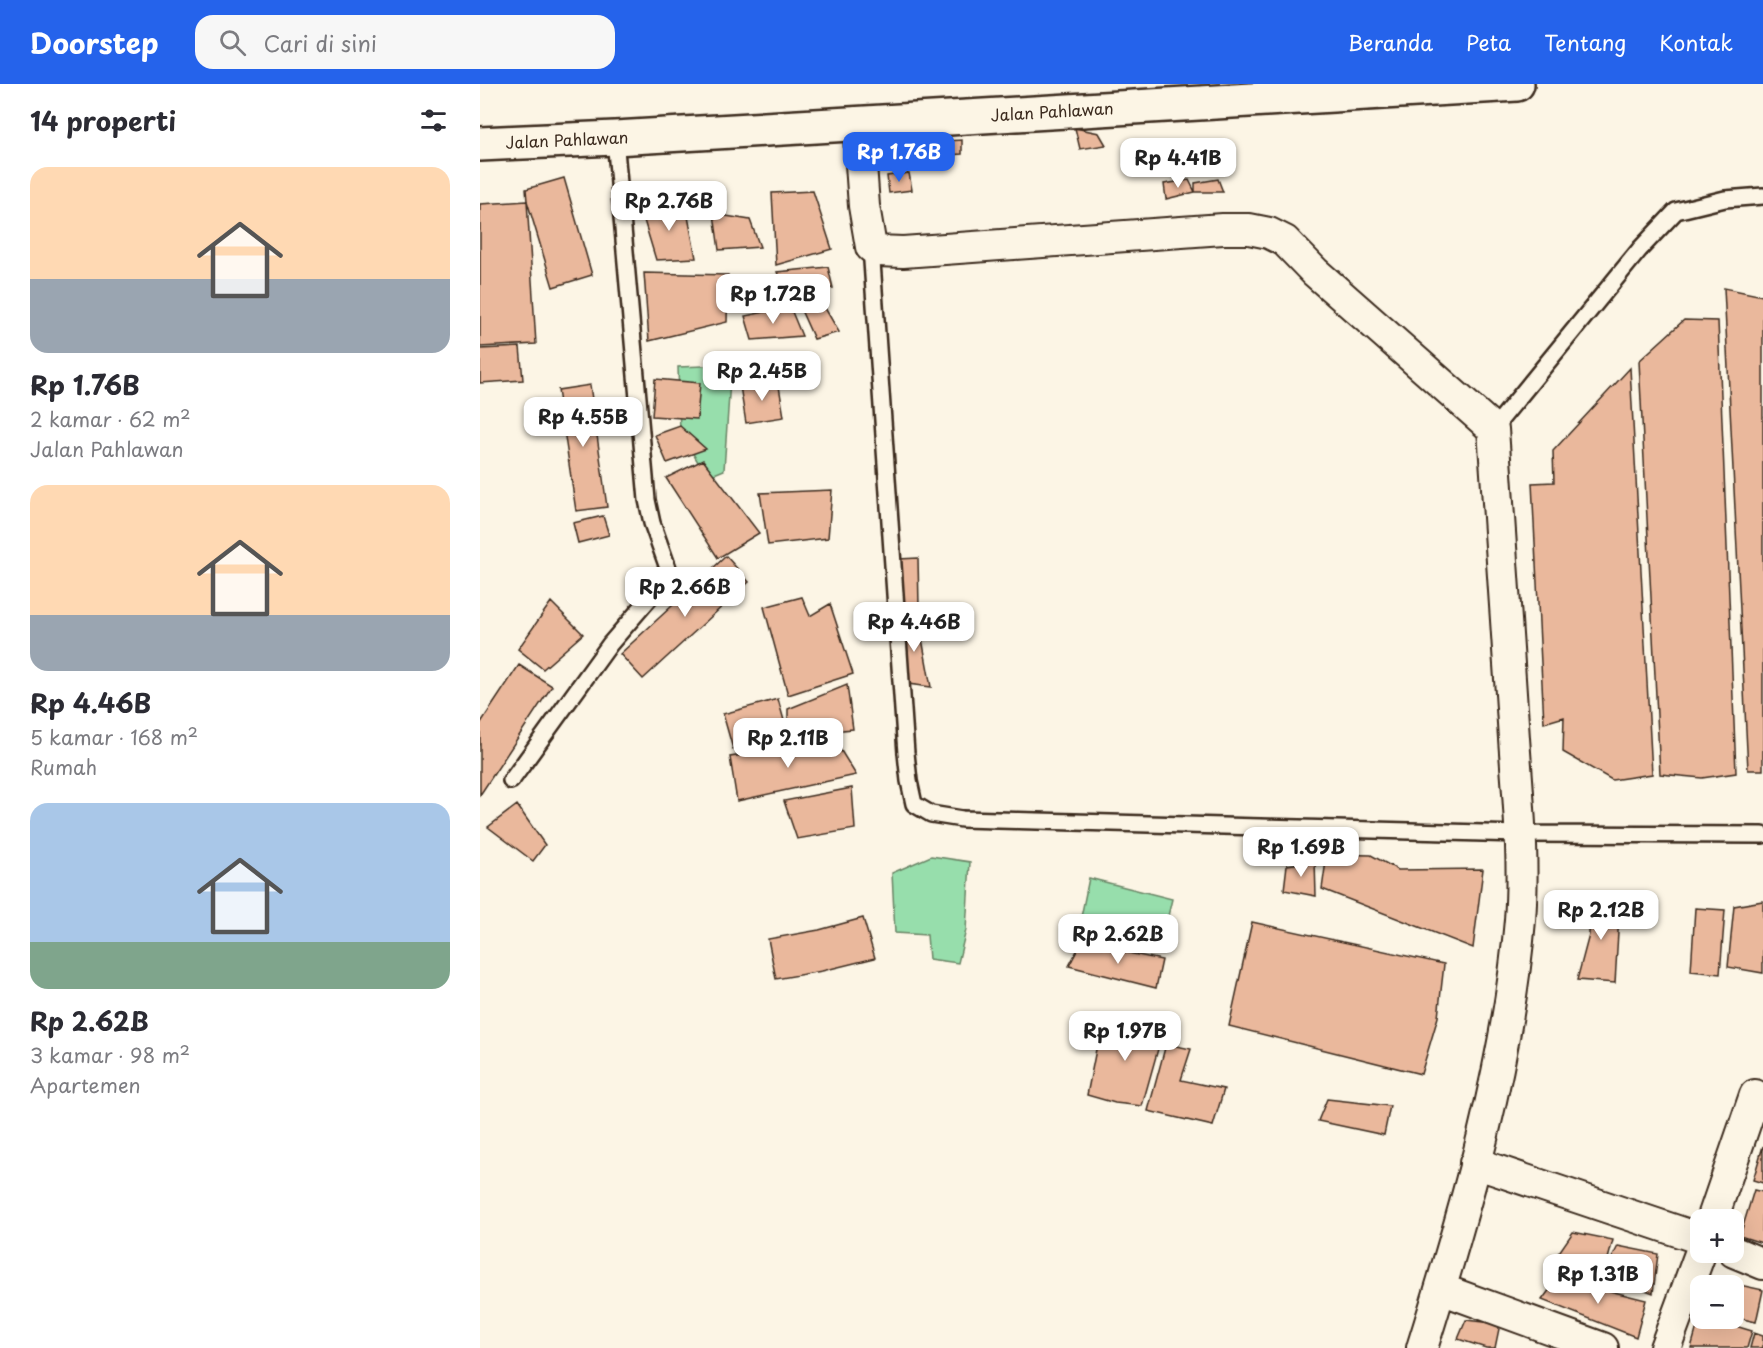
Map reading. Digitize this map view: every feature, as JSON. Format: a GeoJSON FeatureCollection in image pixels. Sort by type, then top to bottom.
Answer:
{"type":"FeatureCollection","features":[{"type":"Feature","properties":{"kind":"highway","name":"Jalan Pahlawan"},"geometry":{"type":"LineString","coordinates":[[480,144],[615,138],[1517,84]]}},
{"type":"Feature","properties":{"kind":"street"},"geometry":{"type":"LineString","coordinates":[[858,122],[864,206],[871,247],[877,251],[903,252],[1223,229],[1249,229],[1269,233],[1285,241],[1315,272],[1493,429],[1520,834],[1520,918],[1510,1000],[1497,1071],[1441,1289],[1422,1348]]}},
{"type":"Feature","properties":{"kind":"street"},"geometry":{"type":"LineString","coordinates":[[1716,1209],[1755,1095]]}},
{"type":"Feature","properties":{"kind":"street"},"geometry":{"type":"LineString","coordinates":[[1475,1163],[1690,1235]]}},
{"type":"Feature","properties":{"kind":"street"},"geometry":{"type":"LineString","coordinates":[[1744,1256],[1763,1264]]}},
{"type":"Feature","properties":{"kind":"street"},"geometry":{"type":"LineString","coordinates":[[1665,1348],[1697,1263]]}},
{"type":"Feature","properties":{"kind":"street"},"geometry":{"type":"LineString","coordinates":[[1441,1289],[1603,1348]]}},
{"type":"Feature","properties":{"kind":"lane"},"geometry":{"type":"LineString","coordinates":[[512,781],[610,645],[661,585],[668,568],[651,523],[647,500],[615,138]]}},
{"type":"Feature","properties":{"kind":"lane"},"geometry":{"type":"LineString","coordinates":[[1493,429],[1640,249],[1676,212],[1725,198],[1763,196]]}},
{"type":"Feature","properties":{"kind":"lane"},"geometry":{"type":"LineString","coordinates":[[871,247],[906,753],[914,804],[931,814],[962,819],[1520,834],[1763,835]]}},
{"type":"Feature","properties":{"kind":"green space"},"geometry":{"type":"Polygon","coordinates":[[[731,365],[724,470],[707,477],[680,432],[678,367],[731,365]]]}},
{"type":"Feature","properties":{"kind":"green space"},"geometry":{"type":"Polygon","coordinates":[[[931,856],[970,862],[966,930],[958,963],[929,959],[927,935],[895,933],[892,873],[931,856]]]}},
{"type":"Feature","properties":{"kind":"green space"},"geometry":{"type":"Polygon","coordinates":[[[1089,878],[1172,899],[1161,946],[1078,932],[1089,878]]]}},
{"type":"Feature","properties":{"kind":"building"},"geometry":{"type":"Polygon","coordinates":[[[1075,128],[1099,133],[1106,145],[1080,149],[1075,128]]]}},
{"type":"Feature","properties":{"kind":"building"},"geometry":{"type":"Polygon","coordinates":[[[962,140],[962,154],[932,156],[931,142],[962,140]]]}},
{"type":"Feature","properties":{"kind":"building"},"geometry":{"type":"Polygon","coordinates":[[[926,144],[927,154],[895,155],[893,146],[926,144]]]}},
{"type":"Feature","properties":{"kind":"building"},"geometry":{"type":"Polygon","coordinates":[[[909,173],[912,190],[889,193],[887,176],[909,173]]]}},
{"type":"Feature","properties":{"kind":"building"},"geometry":{"type":"Polygon","coordinates":[[[564,178],[592,275],[553,287],[527,201],[526,189],[564,178]]]}},
{"type":"Feature","properties":{"kind":"building"},"geometry":{"type":"Polygon","coordinates":[[[1218,179],[1223,192],[1195,192],[1195,183],[1218,179]]]}},
{"type":"Feature","properties":{"kind":"building"},"geometry":{"type":"Polygon","coordinates":[[[1189,180],[1195,192],[1166,199],[1164,184],[1189,180]]]}},
{"type":"Feature","properties":{"kind":"building"},"geometry":{"type":"Polygon","coordinates":[[[813,191],[832,249],[776,265],[772,193],[813,191]]]}},
{"type":"Feature","properties":{"kind":"building"},"geometry":{"type":"Polygon","coordinates":[[[527,201],[536,344],[480,347],[480,204],[527,201]]]}},
{"type":"Feature","properties":{"kind":"building"},"geometry":{"type":"Polygon","coordinates":[[[686,206],[696,258],[656,260],[640,207],[686,206]]]}},
{"type":"Feature","properties":{"kind":"building"},"geometry":{"type":"Polygon","coordinates":[[[714,214],[750,220],[760,247],[719,250],[714,214]]]}},
{"type":"Feature","properties":{"kind":"building"},"geometry":{"type":"Polygon","coordinates":[[[828,267],[833,288],[785,292],[777,272],[828,267]]]}},
{"type":"Feature","properties":{"kind":"building"},"geometry":{"type":"Polygon","coordinates":[[[644,273],[728,275],[727,322],[649,341],[644,273]]]}},
{"type":"Feature","properties":{"kind":"building"},"geometry":{"type":"Polygon","coordinates":[[[1724,288],[1763,296],[1763,770],[1748,770],[1724,288]]]}},
{"type":"Feature","properties":{"kind":"building"},"geometry":{"type":"Polygon","coordinates":[[[818,296],[839,332],[814,339],[796,299],[818,296]]]}},
{"type":"Feature","properties":{"kind":"building"},"geometry":{"type":"Polygon","coordinates":[[[790,307],[802,336],[752,340],[745,316],[790,307]]]}},
{"type":"Feature","properties":{"kind":"building"},"geometry":{"type":"Polygon","coordinates":[[[1684,320],[1718,321],[1736,773],[1702,778],[1660,774],[1639,361],[1684,320]]]}},
{"type":"Feature","properties":{"kind":"building"},"geometry":{"type":"Polygon","coordinates":[[[520,347],[523,380],[480,383],[480,349],[520,347]]]}},
{"type":"Feature","properties":{"kind":"building"},"geometry":{"type":"Polygon","coordinates":[[[1630,368],[1652,774],[1612,780],[1563,752],[1564,717],[1544,723],[1532,483],[1554,482],[1553,451],[1630,368]]]}},
{"type":"Feature","properties":{"kind":"building"},"geometry":{"type":"Polygon","coordinates":[[[655,379],[700,383],[697,419],[652,416],[655,379]]]}},
{"type":"Feature","properties":{"kind":"building"},"geometry":{"type":"Polygon","coordinates":[[[778,380],[784,417],[746,423],[740,386],[778,380]]]}},
{"type":"Feature","properties":{"kind":"building"},"geometry":{"type":"Polygon","coordinates":[[[590,385],[607,507],[576,511],[558,390],[590,385]]]}},
{"type":"Feature","properties":{"kind":"building"},"geometry":{"type":"Polygon","coordinates":[[[680,426],[706,449],[667,463],[655,435],[680,426]]]}},
{"type":"Feature","properties":{"kind":"building"},"geometry":{"type":"Polygon","coordinates":[[[703,460],[759,533],[718,558],[666,478],[703,460]]]}},
{"type":"Feature","properties":{"kind":"building"},"geometry":{"type":"Polygon","coordinates":[[[832,490],[828,538],[768,545],[760,493],[832,490]]]}},
{"type":"Feature","properties":{"kind":"building"},"geometry":{"type":"Polygon","coordinates":[[[603,516],[609,535],[578,543],[573,523],[603,516]]]}},
{"type":"Feature","properties":{"kind":"building"},"geometry":{"type":"Polygon","coordinates":[[[726,556],[749,582],[643,679],[620,654],[726,556]]]}},
{"type":"Feature","properties":{"kind":"building"},"geometry":{"type":"Polygon","coordinates":[[[918,558],[919,607],[899,607],[899,559],[918,558]]]}},
{"type":"Feature","properties":{"kind":"building"},"geometry":{"type":"Polygon","coordinates":[[[802,597],[810,616],[830,604],[853,674],[788,695],[764,607],[802,597]]]}},
{"type":"Feature","properties":{"kind":"building"},"geometry":{"type":"Polygon","coordinates":[[[551,602],[583,634],[543,669],[518,649],[551,602]]]}},
{"type":"Feature","properties":{"kind":"building"},"geometry":{"type":"Polygon","coordinates":[[[918,617],[931,687],[908,684],[899,623],[918,617]]]}},
{"type":"Feature","properties":{"kind":"building"},"geometry":{"type":"Polygon","coordinates":[[[519,665],[552,686],[480,795],[480,724],[519,665]]]}},
{"type":"Feature","properties":{"kind":"building"},"geometry":{"type":"Polygon","coordinates":[[[847,685],[853,729],[788,735],[788,709],[847,685]]]}},
{"type":"Feature","properties":{"kind":"building"},"geometry":{"type":"Polygon","coordinates":[[[778,699],[788,735],[733,749],[723,714],[778,699]]]}},
{"type":"Feature","properties":{"kind":"building"},"geometry":{"type":"Polygon","coordinates":[[[835,741],[856,775],[737,801],[730,757],[835,741]]]}},
{"type":"Feature","properties":{"kind":"building"},"geometry":{"type":"Polygon","coordinates":[[[852,788],[855,829],[797,839],[784,801],[852,788]]]}},
{"type":"Feature","properties":{"kind":"building"},"geometry":{"type":"Polygon","coordinates":[[[517,805],[545,845],[533,861],[488,827],[517,805]]]}},
{"type":"Feature","properties":{"kind":"building"},"geometry":{"type":"Polygon","coordinates":[[[1327,854],[1371,855],[1398,870],[1483,869],[1473,948],[1322,889],[1327,854]]]}},
{"type":"Feature","properties":{"kind":"building"},"geometry":{"type":"Polygon","coordinates":[[[1315,861],[1316,896],[1284,890],[1287,865],[1315,861]]]}},
{"type":"Feature","properties":{"kind":"building"},"geometry":{"type":"Polygon","coordinates":[[[1590,894],[1620,898],[1615,983],[1577,980],[1589,935],[1590,894]]]}},
{"type":"Feature","properties":{"kind":"building"},"geometry":{"type":"Polygon","coordinates":[[[1763,901],[1763,973],[1728,967],[1734,906],[1763,901]]]}},
{"type":"Feature","properties":{"kind":"building"},"geometry":{"type":"Polygon","coordinates":[[[1695,908],[1725,910],[1720,974],[1691,971],[1695,908]]]}},
{"type":"Feature","properties":{"kind":"building"},"geometry":{"type":"Polygon","coordinates":[[[863,918],[875,958],[776,979],[768,939],[819,930],[863,918]]]}},
{"type":"Feature","properties":{"kind":"building"},"geometry":{"type":"Polygon","coordinates":[[[1252,922],[1444,964],[1438,1017],[1421,1074],[1229,1026],[1252,922]]]}},
{"type":"Feature","properties":{"kind":"building"},"geometry":{"type":"Polygon","coordinates":[[[1081,943],[1162,960],[1156,988],[1069,966],[1081,943]]]}},
{"type":"Feature","properties":{"kind":"building"},"geometry":{"type":"Polygon","coordinates":[[[1101,1024],[1165,1024],[1142,1106],[1115,1103],[1087,1095],[1101,1024]]]}},
{"type":"Feature","properties":{"kind":"building"},"geometry":{"type":"Polygon","coordinates":[[[1166,1044],[1191,1049],[1181,1080],[1224,1089],[1213,1126],[1148,1111],[1166,1044]]]}},
{"type":"Feature","properties":{"kind":"building"},"geometry":{"type":"Polygon","coordinates":[[[1327,1099],[1390,1106],[1384,1135],[1318,1121],[1327,1099]]]}},
{"type":"Feature","properties":{"kind":"building"},"geometry":{"type":"Polygon","coordinates":[[[1763,1146],[1763,1183],[1753,1180],[1763,1146]]]}},
{"type":"Feature","properties":{"kind":"building"},"geometry":{"type":"Polygon","coordinates":[[[1754,1190],[1763,1192],[1762,1243],[1744,1237],[1744,1223],[1754,1190]]]}},
{"type":"Feature","properties":{"kind":"building"},"geometry":{"type":"Polygon","coordinates":[[[1573,1232],[1613,1240],[1604,1274],[1553,1261],[1573,1232]]]}},
{"type":"Feature","properties":{"kind":"building"},"geometry":{"type":"Polygon","coordinates":[[[1618,1246],[1658,1254],[1653,1293],[1604,1274],[1618,1246]]]}},
{"type":"Feature","properties":{"kind":"building"},"geometry":{"type":"Polygon","coordinates":[[[1558,1278],[1646,1300],[1636,1337],[1542,1300],[1558,1278]]]}},
{"type":"Feature","properties":{"kind":"building"},"geometry":{"type":"Polygon","coordinates":[[[1744,1286],[1763,1290],[1756,1322],[1744,1319],[1744,1286]]]}},
{"type":"Feature","properties":{"kind":"building"},"geometry":{"type":"Polygon","coordinates":[[[1466,1320],[1500,1324],[1495,1348],[1486,1348],[1458,1339],[1466,1320]]]}},
{"type":"Feature","properties":{"kind":"building"},"geometry":{"type":"Polygon","coordinates":[[[1696,1329],[1744,1329],[1752,1331],[1747,1348],[1691,1348],[1696,1329]]]}},
{"type":"Feature","properties":{"kind":"building"},"geometry":{"type":"Polygon","coordinates":[[[1754,1333],[1763,1336],[1763,1348],[1750,1348],[1754,1333]]]}}]}
